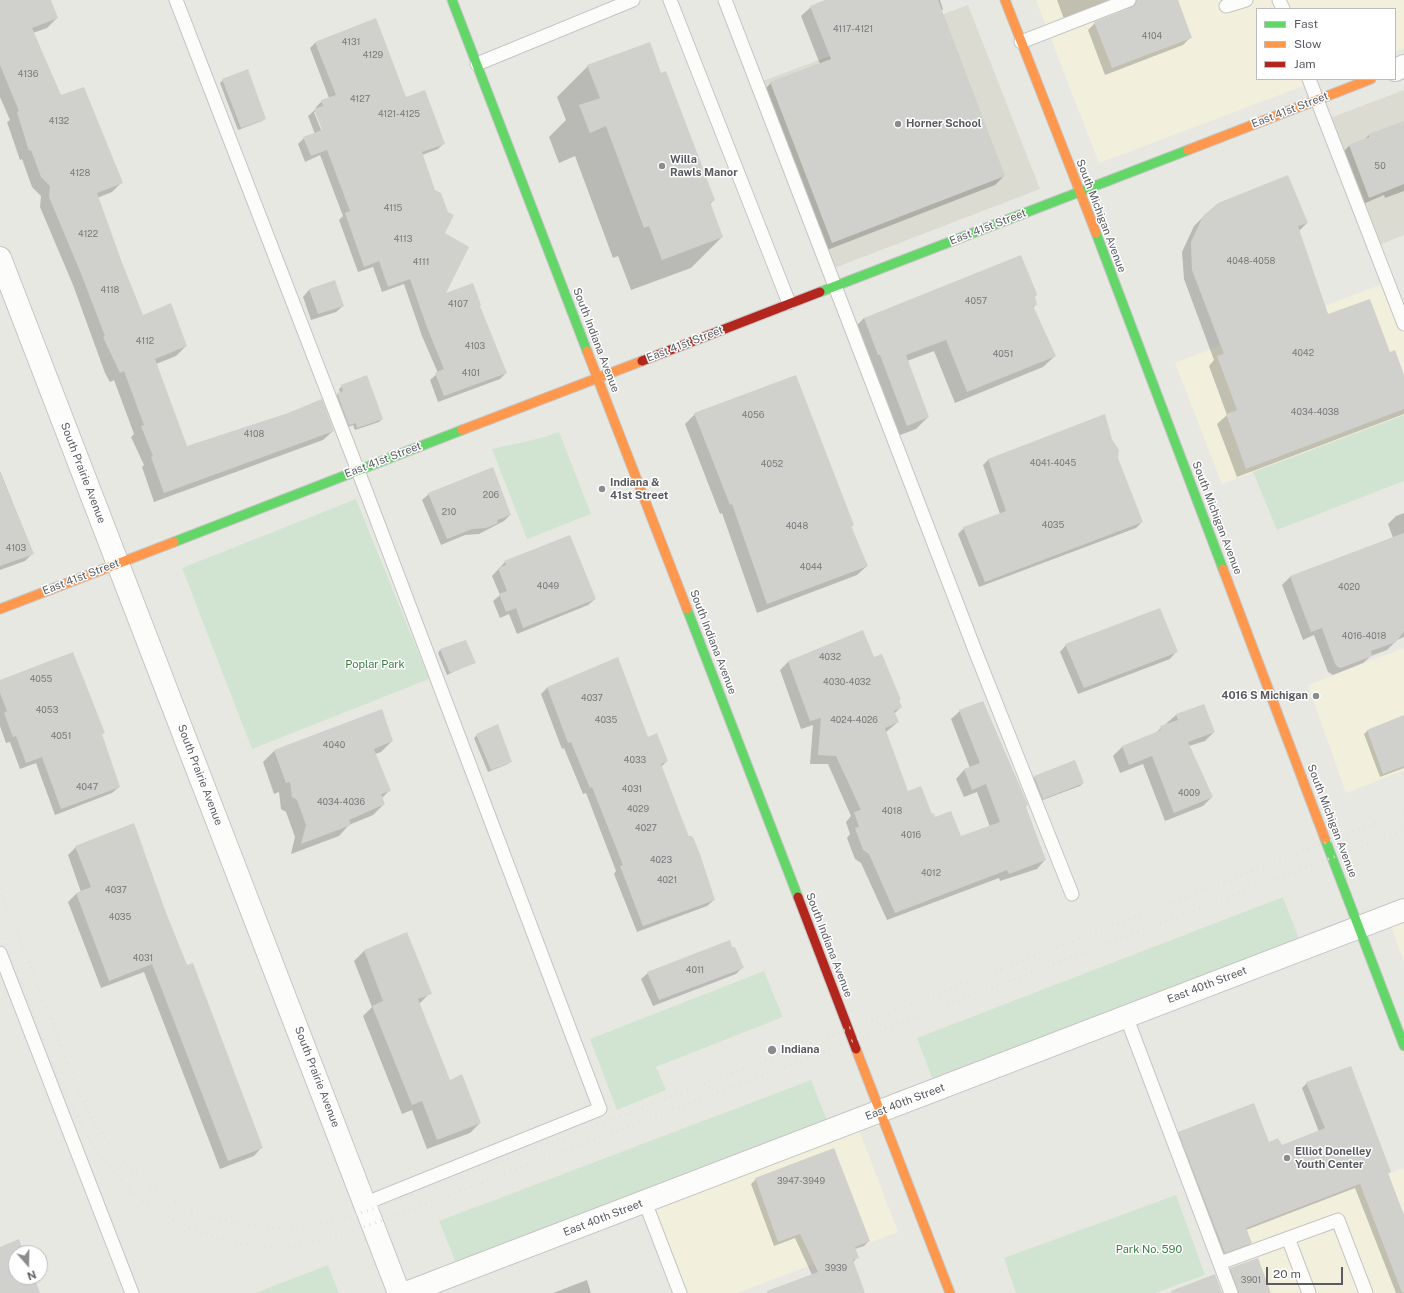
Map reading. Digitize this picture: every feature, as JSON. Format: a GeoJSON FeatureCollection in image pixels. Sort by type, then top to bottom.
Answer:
{"type":"FeatureCollection","features":[{"type":"Feature","properties":{"kind":"street","name":"South Indiana Avenue"},"geometry":{"type":"LineString","coordinates":[[452,0],[950,1293]]}},
{"type":"Feature","properties":{"kind":"street","name":"South Michigan Avenue"},"geometry":{"type":"LineString","coordinates":[[1005,0],[1404,1046]]}},
{"type":"Feature","properties":{"kind":"street","name":"East 41st Street"},"geometry":{"type":"LineString","coordinates":[[0,609],[1368,80]]}},
{"type":"Feature","properties":{"kind":"street","name":"South Prairie Avenue"},"geometry":{"type":"LineString","coordinates":[[0,258],[366,1203],[399,1293]]}},
{"type":"Feature","properties":{"kind":"street","name":"East 40th Street"},"geometry":{"type":"LineString","coordinates":[[406,1293],[1404,910]]}},
{"type":"Feature","properties":{"kind":"lane"},"geometry":{"type":"LineString","coordinates":[[176,0],[358,470],[600,1109],[366,1203]]}},
{"type":"Feature","properties":{"kind":"lane"},"geometry":{"type":"LineString","coordinates":[[477,64],[633,0]]}},
{"type":"Feature","properties":{"kind":"lane"},"geometry":{"type":"LineString","coordinates":[[670,0],[790,303]]}},
{"type":"Feature","properties":{"kind":"lane"},"geometry":{"type":"LineString","coordinates":[[726,0],[976,653],[1072,894]]}},
{"type":"Feature","properties":{"kind":"lane"},"geometry":{"type":"LineString","coordinates":[[1021,42],[1129,0]]}},
{"type":"Feature","properties":{"kind":"lane"},"geometry":{"type":"LineString","coordinates":[[1226,6],[1246,0]]}},
{"type":"Feature","properties":{"kind":"lane"},"geometry":{"type":"LineString","coordinates":[[1310,80],[1404,324]]}},
{"type":"Feature","properties":{"kind":"lane"},"geometry":{"type":"LineString","coordinates":[[0,953],[132,1293]]}},
{"type":"Feature","properties":{"kind":"lane"},"geometry":{"type":"LineString","coordinates":[[1126,1016],[1231,1293]]}},
{"type":"Feature","properties":{"kind":"lane"},"geometry":{"type":"LineString","coordinates":[[645,1202],[680,1293]]}},
{"type":"Feature","properties":{"kind":"lane"},"geometry":{"type":"LineString","coordinates":[[1220,1262],[1338,1220],[1366,1293]]}},
{"type":"Feature","properties":{"kind":"lane"},"geometry":{"type":"LineString","coordinates":[[1288,1238],[1309,1293]]}},
{"type":"Feature","properties":{"kind":"shaded area"},"geometry":{"type":"Polygon","coordinates":[[[1036,0],[1404,0],[1404,48],[1396,51],[1396,8],[1256,8],[1256,80],[1319,80],[1099,163],[1036,0]]]}},
{"type":"Feature","properties":{"kind":"shaded area"},"geometry":{"type":"Polygon","coordinates":[[[968,5],[1040,189],[829,270],[757,83],[968,5]]]}},
{"type":"Feature","properties":{"kind":"shaded area"},"geometry":{"type":"Polygon","coordinates":[[[1404,90],[1404,235],[1374,247],[1325,120],[1404,90]]]}},
{"type":"Feature","properties":{"kind":"shaded area"},"geometry":{"type":"Polygon","coordinates":[[[1388,282],[1404,324],[1404,415],[1222,484],[1175,363],[1388,282]]]}},
{"type":"Feature","properties":{"kind":"shaded area"},"geometry":{"type":"Polygon","coordinates":[[[1404,648],[1404,770],[1346,793],[1308,685],[1404,648]]]}},
{"type":"Feature","properties":{"kind":"shaded area"},"geometry":{"type":"Polygon","coordinates":[[[1404,921],[1404,961],[1391,926],[1404,921]]]}},
{"type":"Feature","properties":{"kind":"shaded area"},"geometry":{"type":"Polygon","coordinates":[[[859,1130],[898,1232],[737,1293],[680,1293],[649,1212],[859,1130]]]}},
{"type":"Feature","properties":{"kind":"shaded area"},"geometry":{"type":"Polygon","coordinates":[[[1404,1168],[1404,1293],[1231,1293],[1212,1242],[1404,1168]]]}},
{"type":"Feature","properties":{"kind":"green space"},"geometry":{"type":"Polygon","coordinates":[[[1404,415],[1404,481],[1277,530],[1253,472],[1404,415]]]}},
{"type":"Feature","properties":{"kind":"green space"},"geometry":{"type":"Polygon","coordinates":[[[559,432],[591,514],[527,539],[492,449],[541,438],[559,432]]]}},
{"type":"Feature","properties":{"kind":"green space","name":"Poplar Park"},"geometry":{"type":"Polygon","coordinates":[[[356,499],[429,679],[252,749],[182,568],[356,499]]]}},
{"type":"Feature","properties":{"kind":"green space"},"geometry":{"type":"Polygon","coordinates":[[[1283,897],[1300,941],[933,1080],[917,1038],[1283,897]]]}},
{"type":"Feature","properties":{"kind":"green space"},"geometry":{"type":"Polygon","coordinates":[[[764,971],[783,1017],[656,1067],[666,1090],[617,1110],[590,1039],[764,971]]]}},
{"type":"Feature","properties":{"kind":"green space"},"geometry":{"type":"Polygon","coordinates":[[[811,1080],[827,1120],[456,1263],[439,1221],[811,1080]]]}},
{"type":"Feature","properties":{"kind":"green space","name":"Park No. 590"},"geometry":{"type":"Polygon","coordinates":[[[1176,1195],[1205,1275],[1155,1293],[1016,1293],[1004,1258],[1176,1195]]]}},
{"type":"Feature","properties":{"kind":"green space"},"geometry":{"type":"Polygon","coordinates":[[[328,1265],[339,1293],[255,1293],[328,1265]]]}},
{"type":"Feature","properties":{"kind":"building"},"geometry":{"type":"Polygon","coordinates":[[[0,0],[51,0],[58,18],[32,28],[61,95],[84,87],[123,183],[97,193],[121,260],[143,315],[171,303],[187,346],[155,359],[187,446],[288,413],[322,399],[334,431],[164,493],[151,457],[153,456],[141,426],[144,425],[124,371],[120,373],[103,337],[105,336],[82,276],[49,197],[50,186],[41,177],[31,150],[29,151],[17,112],[19,111],[0,65],[0,0]]]}},
{"type":"Feature","properties":{"kind":"building"},"geometry":{"type":"Polygon","coordinates":[[[825,0],[938,0],[1005,176],[832,243],[770,82],[831,59],[810,6],[825,0]]]}},
{"type":"Feature","properties":{"kind":"building"},"geometry":{"type":"Polygon","coordinates":[[[1137,0],[1178,0],[1192,38],[1112,68],[1094,22],[1132,7],[1135,5],[1137,0]]]}},
{"type":"Feature","properties":{"kind":"building"},"geometry":{"type":"Polygon","coordinates":[[[376,18],[406,97],[425,90],[445,144],[422,152],[435,190],[441,193],[448,212],[454,215],[445,233],[469,247],[446,293],[473,283],[481,305],[480,306],[507,373],[444,396],[435,373],[444,369],[410,279],[388,287],[379,261],[364,267],[345,213],[350,211],[327,150],[311,156],[303,137],[322,130],[314,109],[323,106],[321,100],[336,95],[315,42],[376,18]]]}},
{"type":"Feature","properties":{"kind":"building","name":"Willa Rawls Manor"},"geometry":{"type":"Polygon","coordinates":[[[650,42],[661,73],[666,71],[715,200],[710,202],[723,237],[662,260],[649,226],[644,228],[606,126],[590,133],[579,105],[600,98],[587,65],[650,42]]]}},
{"type":"Feature","properties":{"kind":"building"},"geometry":{"type":"Polygon","coordinates":[[[248,69],[266,119],[241,128],[222,79],[248,69]]]}},
{"type":"Feature","properties":{"kind":"building"},"geometry":{"type":"Polygon","coordinates":[[[1404,121],[1404,184],[1369,198],[1349,145],[1369,137],[1369,134],[1404,121]]]}},
{"type":"Feature","properties":{"kind":"building"},"geometry":{"type":"Polygon","coordinates":[[[1288,175],[1308,223],[1298,226],[1328,314],[1370,299],[1390,352],[1395,350],[1404,375],[1404,409],[1246,469],[1226,414],[1237,410],[1217,356],[1224,354],[1192,270],[1191,242],[1203,216],[1218,203],[1288,175]]]}},
{"type":"Feature","properties":{"kind":"building"},"geometry":{"type":"Polygon","coordinates":[[[1021,255],[1037,294],[1035,297],[1037,305],[1033,306],[1056,356],[967,392],[946,340],[906,355],[929,417],[907,426],[864,318],[1021,255]]]}},
{"type":"Feature","properties":{"kind":"building"},"geometry":{"type":"Polygon","coordinates":[[[335,280],[344,306],[318,314],[309,289],[335,280]]]}},
{"type":"Feature","properties":{"kind":"building"},"geometry":{"type":"Polygon","coordinates":[[[367,375],[383,419],[357,428],[356,423],[349,425],[337,393],[343,391],[341,385],[367,375]]]}},
{"type":"Feature","properties":{"kind":"building"},"geometry":{"type":"Polygon","coordinates":[[[796,375],[854,525],[851,526],[868,566],[767,604],[732,504],[730,505],[694,413],[796,375]]]}},
{"type":"Feature","properties":{"kind":"building"},"geometry":{"type":"Polygon","coordinates":[[[1105,414],[1112,439],[1119,450],[1118,458],[1143,522],[985,582],[963,527],[1006,511],[988,459],[1105,414]]]}},
{"type":"Feature","properties":{"kind":"building"},"geometry":{"type":"Polygon","coordinates":[[[493,467],[511,515],[497,520],[498,523],[486,528],[472,529],[447,539],[428,493],[493,467]]]}},
{"type":"Feature","properties":{"kind":"building"},"geometry":{"type":"Polygon","coordinates":[[[0,472],[34,554],[0,566],[0,472]]]}},
{"type":"Feature","properties":{"kind":"building"},"geometry":{"type":"Polygon","coordinates":[[[1404,533],[1404,631],[1396,642],[1371,651],[1372,656],[1341,668],[1338,667],[1335,664],[1322,628],[1311,632],[1290,576],[1404,533]]]}},
{"type":"Feature","properties":{"kind":"building"},"geometry":{"type":"Polygon","coordinates":[[[570,535],[596,599],[523,628],[516,608],[506,612],[499,594],[507,591],[498,568],[506,565],[504,561],[570,535]]]}},
{"type":"Feature","properties":{"kind":"building"},"geometry":{"type":"Polygon","coordinates":[[[1160,608],[1178,652],[1084,688],[1065,644],[1160,608]]]}},
{"type":"Feature","properties":{"kind":"building"},"geometry":{"type":"Polygon","coordinates":[[[863,630],[874,657],[882,654],[901,700],[899,700],[902,707],[894,711],[899,722],[885,728],[908,791],[921,786],[932,814],[934,813],[935,817],[951,811],[961,836],[1000,822],[986,784],[972,790],[964,769],[980,763],[959,710],[983,701],[1028,805],[1026,807],[1046,860],[1009,874],[1007,870],[895,913],[869,854],[863,850],[855,828],[859,827],[854,812],[861,810],[836,756],[818,755],[821,718],[810,721],[788,661],[863,630]]]}},
{"type":"Feature","properties":{"kind":"building"},"geometry":{"type":"Polygon","coordinates":[[[466,640],[476,663],[450,673],[440,649],[466,640]]]}},
{"type":"Feature","properties":{"kind":"building"},"geometry":{"type":"Polygon","coordinates":[[[73,652],[105,733],[102,734],[120,787],[61,809],[42,757],[26,763],[16,736],[13,737],[4,713],[7,711],[0,693],[0,680],[73,652]]]}},
{"type":"Feature","properties":{"kind":"building"},"geometry":{"type":"Polygon","coordinates":[[[618,657],[648,737],[657,733],[668,761],[661,764],[689,837],[693,837],[700,854],[715,900],[643,926],[620,866],[623,865],[592,787],[590,788],[571,742],[568,743],[547,687],[618,657]]]}},
{"type":"Feature","properties":{"kind":"building"},"geometry":{"type":"Polygon","coordinates":[[[1204,704],[1215,732],[1188,742],[1213,797],[1174,813],[1152,756],[1129,765],[1122,746],[1161,730],[1160,726],[1178,720],[1176,714],[1204,704]]]}},
{"type":"Feature","properties":{"kind":"building"},"geometry":{"type":"Polygon","coordinates":[[[382,709],[393,741],[374,749],[391,791],[381,794],[385,804],[349,820],[351,825],[301,844],[306,825],[297,800],[292,797],[290,782],[286,783],[274,750],[382,709]]]}},
{"type":"Feature","properties":{"kind":"building"},"geometry":{"type":"Polygon","coordinates":[[[1404,715],[1404,766],[1383,774],[1367,730],[1404,715]]]}},
{"type":"Feature","properties":{"kind":"building"},"geometry":{"type":"Polygon","coordinates":[[[498,724],[512,762],[491,770],[476,734],[498,724]]]}},
{"type":"Feature","properties":{"kind":"building"},"geometry":{"type":"Polygon","coordinates":[[[1075,760],[1084,783],[1043,799],[1034,776],[1075,760]]]}},
{"type":"Feature","properties":{"kind":"building"},"geometry":{"type":"Polygon","coordinates":[[[134,823],[165,910],[187,965],[193,963],[263,1148],[228,1161],[152,964],[109,981],[76,893],[91,887],[75,846],[134,823]]]}},
{"type":"Feature","properties":{"kind":"building"},"geometry":{"type":"Polygon","coordinates":[[[407,932],[432,994],[418,999],[450,1080],[462,1074],[481,1123],[437,1140],[422,1101],[412,1105],[372,1006],[383,1001],[364,950],[407,932]]]}},
{"type":"Feature","properties":{"kind":"building"},"geometry":{"type":"Polygon","coordinates":[[[730,940],[732,947],[735,947],[744,968],[659,1000],[647,972],[730,940]]]}},
{"type":"Feature","properties":{"kind":"building","name":"Elliot Donelley Youth Center"},"geometry":{"type":"Polygon","coordinates":[[[1351,1066],[1391,1172],[1388,1173],[1404,1215],[1404,1292],[1402,1293],[1360,1184],[1246,1228],[1252,1243],[1225,1253],[1178,1132],[1254,1103],[1269,1142],[1278,1138],[1282,1145],[1325,1128],[1306,1082],[1351,1066]]]}},
{"type":"Feature","properties":{"kind":"building"},"geometry":{"type":"Polygon","coordinates":[[[834,1148],[870,1241],[855,1247],[859,1258],[853,1260],[865,1293],[767,1293],[767,1291],[818,1272],[800,1234],[778,1242],[755,1178],[834,1148]]]}},
{"type":"Feature","properties":{"kind":"building"},"geometry":{"type":"Polygon","coordinates":[[[19,1239],[21,1245],[8,1245],[8,1285],[37,1285],[40,1293],[0,1293],[0,1247],[19,1239]]]}},
{"type":"Feature","properties":{"kind":"building"},"geometry":{"type":"Polygon","coordinates":[[[1258,1258],[1271,1293],[1239,1293],[1230,1268],[1258,1258]]]}},
{"type":"Feature","properties":{"kind":"building"},"geometry":{"type":"Polygon","coordinates":[[[1215,1274],[1222,1293],[1172,1293],[1171,1291],[1215,1274]]]}},
{"type":"Feature","properties":{"kind":"railway"},"geometry":{"type":"LineString","coordinates":[[0,889],[85,1104],[91,1117],[113,1149],[148,1184],[178,1203],[212,1217],[229,1222],[283,1228],[300,1227],[333,1221],[387,1204],[752,1066],[1404,812]]}},
{"type":"Feature","properties":{"kind":"railway"},"geometry":{"type":"LineString","coordinates":[[0,927],[55,1069],[69,1099],[83,1128],[99,1154],[119,1178],[141,1199],[168,1217],[200,1232],[233,1242],[255,1246],[278,1247],[316,1242],[394,1216],[1404,830]]}},
{"type":"Feature","properties":{"kind":"traffic: fast"},"geometry":{"type":"LineString","coordinates":[[452,0],[587,351]]}},
{"type":"Feature","properties":{"kind":"traffic: fast"},"geometry":{"type":"LineString","coordinates":[[820,292],[1188,150]]}},
{"type":"Feature","properties":{"kind":"traffic: fast"},"geometry":{"type":"LineString","coordinates":[[1096,233],[1223,569]]}},
{"type":"Feature","properties":{"kind":"traffic: fast"},"geometry":{"type":"LineString","coordinates":[[174,542],[462,430]]}},
{"type":"Feature","properties":{"kind":"traffic: fast"},"geometry":{"type":"LineString","coordinates":[[687,609],[798,897]]}},
{"type":"Feature","properties":{"kind":"traffic: fast"},"geometry":{"type":"LineString","coordinates":[[1325,839],[1404,1046]]}},
{"type":"Feature","properties":{"kind":"traffic: slow"},"geometry":{"type":"LineString","coordinates":[[1005,0],[1096,233]]}},
{"type":"Feature","properties":{"kind":"traffic: slow"},"geometry":{"type":"LineString","coordinates":[[1188,150],[1368,80]]}},
{"type":"Feature","properties":{"kind":"traffic: slow"},"geometry":{"type":"LineString","coordinates":[[587,351],[687,609]]}},
{"type":"Feature","properties":{"kind":"traffic: slow"},"geometry":{"type":"LineString","coordinates":[[462,430],[642,361]]}},
{"type":"Feature","properties":{"kind":"traffic: slow"},"geometry":{"type":"LineString","coordinates":[[0,609],[174,542]]}},
{"type":"Feature","properties":{"kind":"traffic: slow"},"geometry":{"type":"LineString","coordinates":[[1223,569],[1325,839]]}},
{"type":"Feature","properties":{"kind":"traffic: slow"},"geometry":{"type":"LineString","coordinates":[[856,1049],[950,1293]]}},
{"type":"Feature","properties":{"kind":"traffic: jam"},"geometry":{"type":"LineString","coordinates":[[642,361],[820,292]]}},
{"type":"Feature","properties":{"kind":"traffic: jam"},"geometry":{"type":"LineString","coordinates":[[798,897],[856,1049]]}},
{"type":"Feature","properties":{"kind":"place","name":"Horner School"},"geometry":{"type":"Point","coordinates":[898,124]}},
{"type":"Feature","properties":{"kind":"place","name":"Willa Rawls Manor"},"geometry":{"type":"Point","coordinates":[662,166]}},
{"type":"Feature","properties":{"kind":"place","name":"Indiana & 41st Street"},"geometry":{"type":"Point","coordinates":[602,489]}},
{"type":"Feature","properties":{"kind":"place","name":"4016 S Michigan"},"geometry":{"type":"Point","coordinates":[1316,696]}},
{"type":"Feature","properties":{"kind":"place","name":"Indiana"},"geometry":{"type":"Point","coordinates":[772,1050]}},
{"type":"Feature","properties":{"kind":"place","name":"Elliot Donelley Youth Center"},"geometry":{"type":"Point","coordinates":[1287,1158]}}]}
